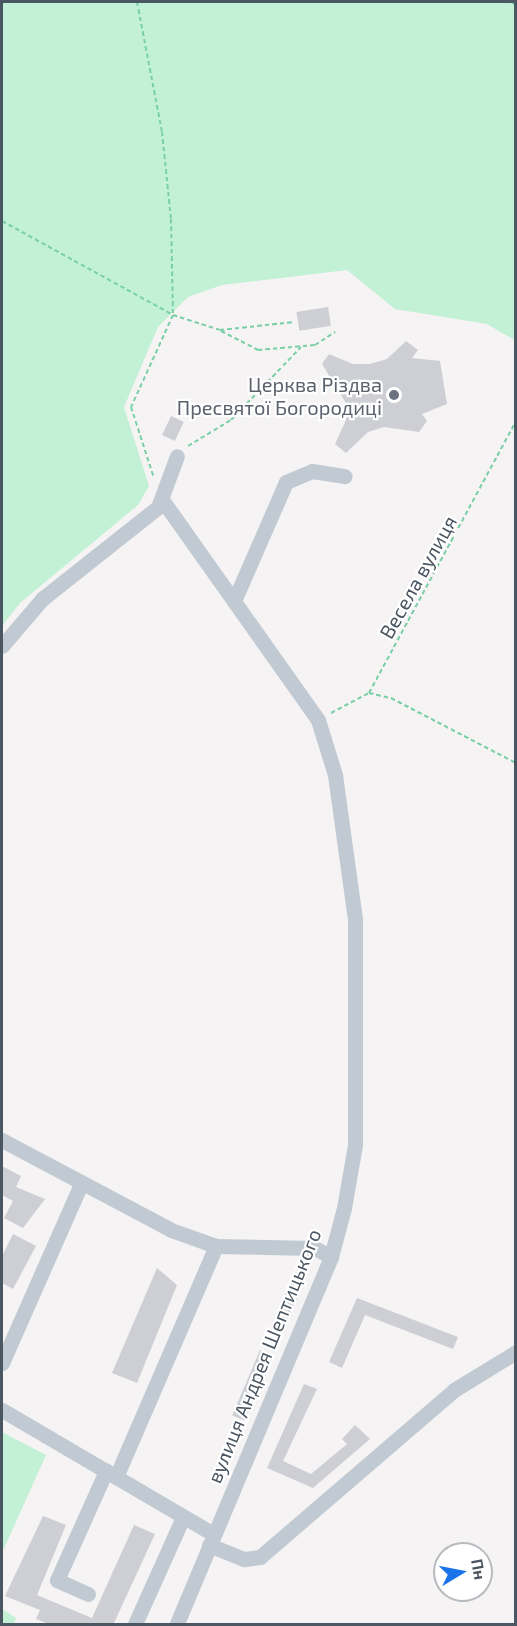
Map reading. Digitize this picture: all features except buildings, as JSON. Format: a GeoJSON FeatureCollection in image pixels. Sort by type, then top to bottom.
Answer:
{"type":"FeatureCollection","features":[{"type":"Feature","properties":{"kind":"street"},"geometry":{"type":"LineString","coordinates":[[2,646],[42,599],[163,501],[177,456]]}},
{"type":"Feature","properties":{"kind":"street"},"geometry":{"type":"LineString","coordinates":[[234,601],[286,482],[312,471],[345,476]]}},
{"type":"Feature","properties":{"kind":"street","name":"вулиця Андрея Шептицького"},"geometry":{"type":"LineString","coordinates":[[163,501],[318,720],[335,775],[355,920],[355,1145],[331,1257],[177,1624]]}},
{"type":"Feature","properties":{"kind":"street"},"geometry":{"type":"LineString","coordinates":[[2,1140],[81,1184],[216,1246],[315,1248],[331,1257]]}},
{"type":"Feature","properties":{"kind":"street"},"geometry":{"type":"LineString","coordinates":[[2,1363],[81,1184]]}},
{"type":"Feature","properties":{"kind":"street"},"geometry":{"type":"LineString","coordinates":[[88,1594],[57,1580],[111,1474],[216,1246]]}},
{"type":"Feature","properties":{"kind":"street"},"geometry":{"type":"LineString","coordinates":[[2,1410],[183,1517],[211,1540],[244,1559],[260,1557],[454,1390],[516,1352]]}},
{"type":"Feature","properties":{"kind":"street"},"geometry":{"type":"LineString","coordinates":[[141,1622],[183,1517]]}},
{"type":"Feature","properties":{"kind":"path"},"geometry":{"type":"LineString","coordinates":[[137,2],[162,132],[173,315],[131,407],[155,480]]}},
{"type":"Feature","properties":{"kind":"path"},"geometry":{"type":"LineString","coordinates":[[511,2],[516,5]]}},
{"type":"Feature","properties":{"kind":"path"},"geometry":{"type":"LineString","coordinates":[[2,221],[173,315],[220,330],[258,350],[315,345],[335,332]]}},
{"type":"Feature","properties":{"kind":"path"},"geometry":{"type":"LineString","coordinates":[[220,330],[295,322]]}},
{"type":"Feature","properties":{"kind":"path"},"geometry":{"type":"LineString","coordinates":[[177,456],[195,439],[231,420],[301,347]]}},
{"type":"Feature","properties":{"kind":"path","name":"Весела вулиця"},"geometry":{"type":"LineString","coordinates":[[369,693],[516,421]]}},
{"type":"Feature","properties":{"kind":"path"},"geometry":{"type":"LineString","coordinates":[[318,720],[369,693],[391,698],[516,763]]}},
{"type":"Feature","properties":{"kind":"green space"},"geometry":{"type":"Polygon","coordinates":[[[2,2],[515,2],[516,341],[487,324],[395,309],[347,270],[222,285],[188,297],[158,327],[124,407],[149,486],[138,505],[20,603],[2,626],[2,2]]]}},
{"type":"Feature","properties":{"kind":"green space"},"geometry":{"type":"Polygon","coordinates":[[[2,1432],[46,1455],[2,1553],[2,1432]]]}},
{"type":"Feature","properties":{"kind":"green space"},"geometry":{"type":"Polygon","coordinates":[[[2,1609],[16,1618],[14,1624],[2,1624],[2,1609]]]}},
{"type":"Feature","properties":{"kind":"place","name":"Церква Різдва Пресвятої Богородиці"},"geometry":{"type":"Point","coordinates":[394,395]}}]}
